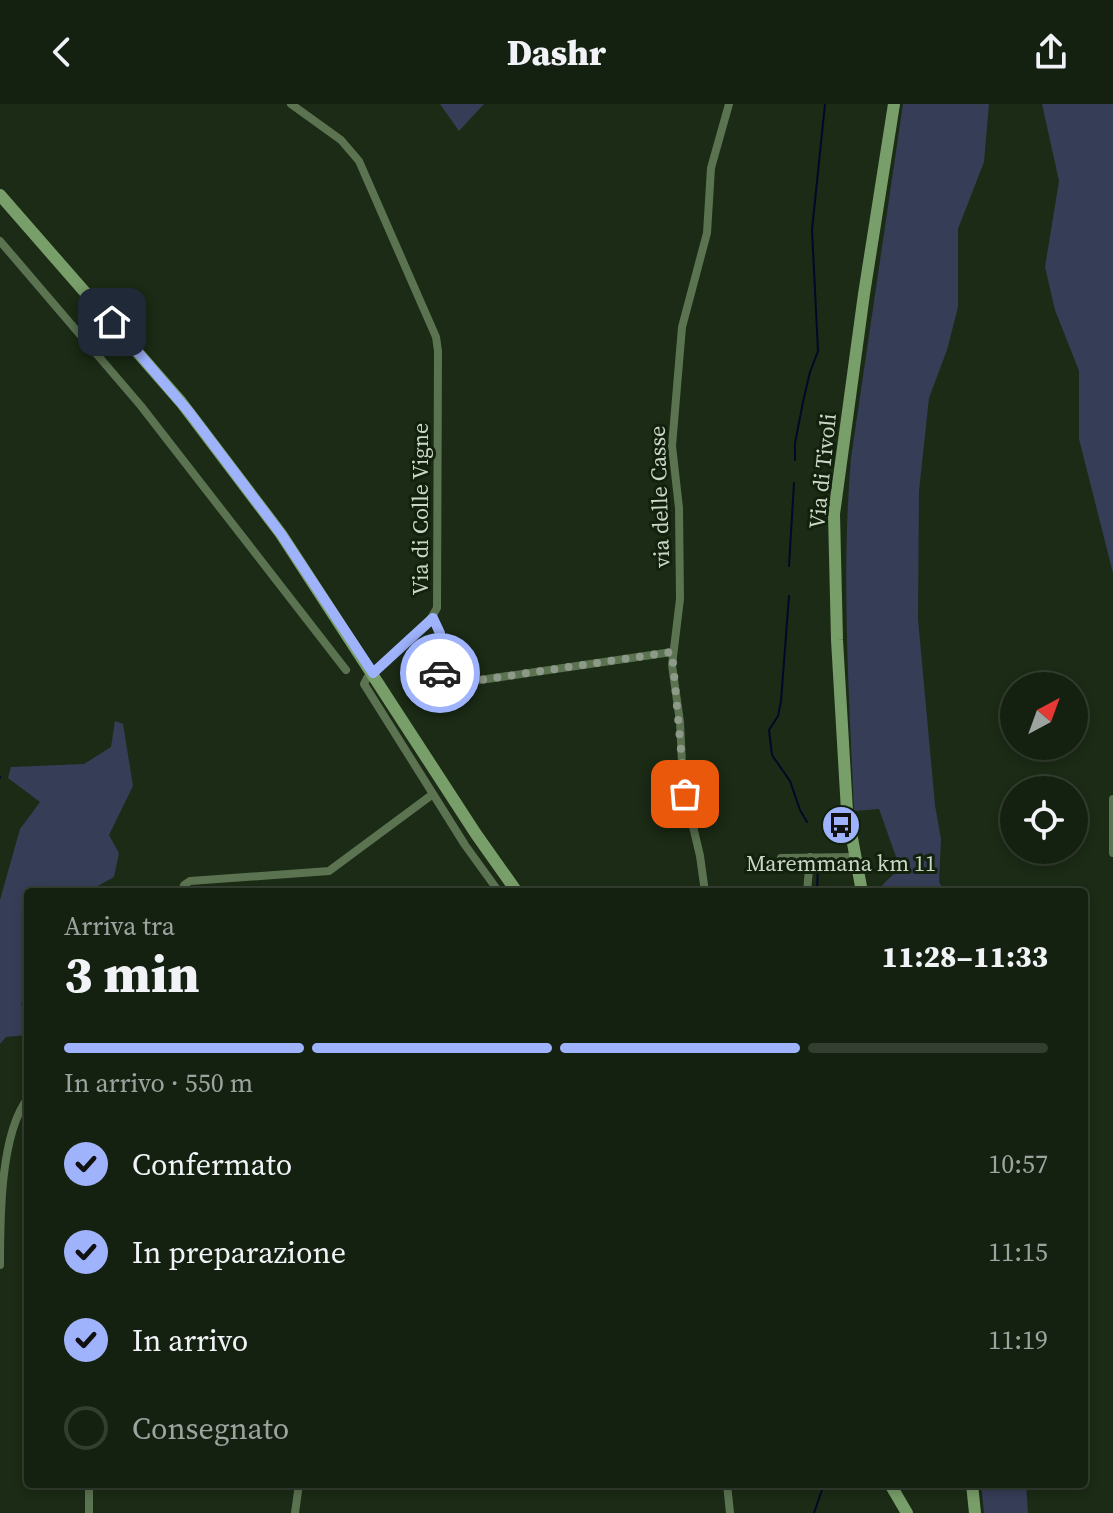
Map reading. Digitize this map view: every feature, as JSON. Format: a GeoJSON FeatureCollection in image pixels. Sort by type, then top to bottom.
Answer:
{"type":"FeatureCollection","features":[{"type":"Feature","properties":{"kind":"main road","name":"Via di Tivoli"},"geometry":{"type":"LineString","coordinates":[[861,888],[846,804],[834,514],[894,104]]}},
{"type":"Feature","properties":{"kind":"main road"},"geometry":{"type":"LineString","coordinates":[[0,195],[189,412],[287,543],[514,888]]}},
{"type":"Feature","properties":{"kind":"main road"},"geometry":{"type":"LineString","coordinates":[[892,1488],[907,1513]]}},
{"type":"Feature","properties":{"kind":"main road"},"geometry":{"type":"LineString","coordinates":[[972,1488],[975,1513]]}},
{"type":"Feature","properties":{"kind":"street","name":"Via di Colle Vigne"},"geometry":{"type":"LineString","coordinates":[[291,104],[341,140],[359,161],[436,337],[438,602],[433,618],[373,673]]}},
{"type":"Feature","properties":{"kind":"street","name":"via delle Casse"},"geometry":{"type":"LineString","coordinates":[[704,888],[683,784],[672,652],[680,599],[679,508],[672,446],[682,327],[709,224],[711,168],[729,104]]}},
{"type":"Feature","properties":{"kind":"street"},"geometry":{"type":"LineString","coordinates":[[0,241],[141,406],[346,670]]}},
{"type":"Feature","properties":{"kind":"street"},"geometry":{"type":"LineString","coordinates":[[433,618],[440,637],[439,686],[672,652]]}},
{"type":"Feature","properties":{"kind":"street"},"geometry":{"type":"LineString","coordinates":[[373,673],[365,680],[365,686],[496,888]]}},
{"type":"Feature","properties":{"kind":"street"},"geometry":{"type":"LineString","coordinates":[[183,888],[190,881],[329,871],[433,794]]}},
{"type":"Feature","properties":{"kind":"street"},"geometry":{"type":"LineString","coordinates":[[1113,799],[1113,853]]}},
{"type":"Feature","properties":{"kind":"street"},"geometry":{"type":"LineString","coordinates":[[807,888],[810,857]]}},
{"type":"Feature","properties":{"kind":"street"},"geometry":{"type":"LineString","coordinates":[[781,858],[855,857]]}},
{"type":"Feature","properties":{"kind":"street"},"geometry":{"type":"LineString","coordinates":[[0,1265],[3,1166],[17,1114],[24,1104]]}},
{"type":"Feature","properties":{"kind":"street"},"geometry":{"type":"LineString","coordinates":[[89,1488],[89,1513]]}},
{"type":"Feature","properties":{"kind":"street"},"geometry":{"type":"LineString","coordinates":[[295,1513],[298,1488]]}},
{"type":"Feature","properties":{"kind":"street"},"geometry":{"type":"LineString","coordinates":[[727,1488],[730,1513]]}},
{"type":"Feature","properties":{"kind":"shaded area"},"geometry":{"type":"Polygon","coordinates":[[[440,104],[484,104],[459,131],[440,104]]]}},
{"type":"Feature","properties":{"kind":"shaded area"},"geometry":{"type":"Polygon","coordinates":[[[903,104],[989,104],[984,162],[958,229],[958,307],[947,350],[929,398],[919,491],[918,619],[935,805],[941,839],[939,882],[943,888],[879,888],[900,868],[879,809],[854,811],[846,590],[851,458],[903,104]]]}},
{"type":"Feature","properties":{"kind":"shaded area"},"geometry":{"type":"Polygon","coordinates":[[[1042,104],[1113,104],[1113,573],[1079,439],[1079,371],[1055,310],[1045,267],[1059,181],[1042,104]]]}},
{"type":"Feature","properties":{"kind":"shaded area"},"geometry":{"type":"Polygon","coordinates":[[[115,721],[123,724],[133,786],[109,835],[119,853],[114,877],[94,888],[24,888],[24,993],[21,1005],[24,1008],[24,1035],[6,1037],[0,1044],[0,900],[20,829],[40,802],[8,778],[11,767],[84,764],[111,747],[115,721]]]}},
{"type":"Feature","properties":{"kind":"shaded area"},"geometry":{"type":"Polygon","coordinates":[[[981,1488],[1026,1488],[1028,1513],[984,1513],[981,1488]]]}},
{"type":"Feature","properties":{"kind":"waterway"},"geometry":{"type":"LineString","coordinates":[[795,460],[803,402],[818,351],[812,230],[825,104]]}},
{"type":"Feature","properties":{"kind":"waterway"},"geometry":{"type":"LineString","coordinates":[[789,566],[794,483]]}},
{"type":"Feature","properties":{"kind":"waterway"},"geometry":{"type":"LineString","coordinates":[[789,596],[781,701],[778,716],[769,730],[772,755],[790,781],[807,822]]}},
{"type":"Feature","properties":{"kind":"waterway"},"geometry":{"type":"LineString","coordinates":[[817,888],[818,863]]}},
{"type":"Feature","properties":{"kind":"waterway"},"geometry":{"type":"LineString","coordinates":[[814,1513],[823,1488]]}},
{"type":"Feature","properties":{"kind":"way so far"},"geometry":{"type":"LineString","coordinates":[[440,673],[439,686],[672,652],[685,794]]}},
{"type":"Feature","properties":{"kind":"place","name":"Maremmana km 11"},"geometry":{"type":"Point","coordinates":[841,825]}},
{"type":"Feature","properties":{"kind":"route"},"geometry":{"type":"LineString","coordinates":[[112,322],[189,412],[281,534],[373,673],[433,618],[440,633],[440,673]]}}]}
